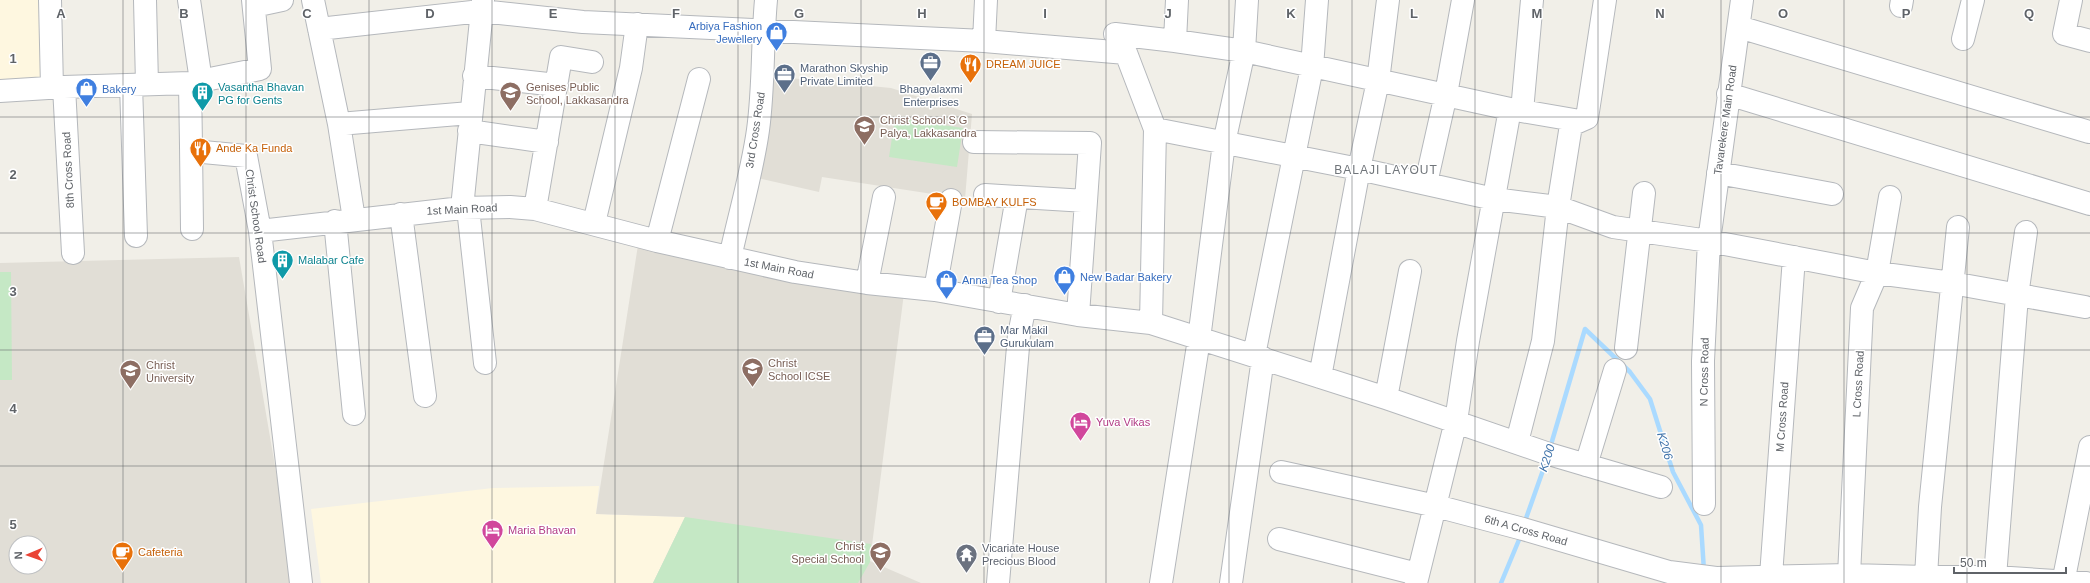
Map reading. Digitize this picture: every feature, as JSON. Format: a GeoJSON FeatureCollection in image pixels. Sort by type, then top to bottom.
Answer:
{"type":"FeatureCollection","features":[{"type":"Feature","properties":{"kind":"street","name":"8th Cross Road"},"geometry":{"type":"LineString","coordinates":[[50,0],[73,253]]}},
{"type":"Feature","properties":{"kind":"street"},"geometry":{"type":"LineString","coordinates":[[136,236],[139,84],[145,0]]}},
{"type":"Feature","properties":{"kind":"street"},"geometry":{"type":"LineString","coordinates":[[189,0],[195,82],[191,146],[192,229]]}},
{"type":"Feature","properties":{"kind":"street"},"geometry":{"type":"LineString","coordinates":[[0,92],[58,87],[257,78],[253,3],[282,0]]}},
{"type":"Feature","properties":{"kind":"street"},"geometry":{"type":"LineString","coordinates":[[313,0],[339,124],[354,414]]}},
{"type":"Feature","properties":{"kind":"street","name":"3rd Cross Road"},"geometry":{"type":"LineString","coordinates":[[730,258],[757,131],[762,84],[763,30],[766,0]]}},
{"type":"Feature","properties":{"kind":"street"},"geometry":{"type":"LineString","coordinates":[[984,41],[986,0]]}},
{"type":"Feature","properties":{"kind":"street"},"geometry":{"type":"LineString","coordinates":[[1175,40],[1177,0]]}},
{"type":"Feature","properties":{"kind":"street"},"geometry":{"type":"LineString","coordinates":[[1161,583],[1199,339],[1224,143],[1244,51],[1247,0]]}},
{"type":"Feature","properties":{"kind":"street"},"geometry":{"type":"LineString","coordinates":[[1231,583],[1259,357],[1312,67],[1317,0]]}},
{"type":"Feature","properties":{"kind":"street"},"geometry":{"type":"LineString","coordinates":[[1320,377],[1359,169],[1378,82],[1388,0]]}},
{"type":"Feature","properties":{"kind":"street"},"geometry":{"type":"LineString","coordinates":[[1426,183],[1446,94],[1463,0]]}},
{"type":"Feature","properties":{"kind":"street"},"geometry":{"type":"LineString","coordinates":[[1278,539],[1419,580],[1456,421],[1468,341],[1494,199],[1516,110],[1532,0]]}},
{"type":"Feature","properties":{"kind":"street"},"geometry":{"type":"LineString","coordinates":[[1517,442],[1543,342],[1558,207],[1570,125],[1587,118],[1605,0]]}},
{"type":"Feature","properties":{"kind":"street","name":"Tavarekere Main Road"},"geometry":{"type":"LineString","coordinates":[[1709,241],[1742,0]]}},
{"type":"Feature","properties":{"kind":"street"},"geometry":{"type":"LineString","coordinates":[[1963,39],[1973,0]]}},
{"type":"Feature","properties":{"kind":"street"},"geometry":{"type":"LineString","coordinates":[[2071,0],[2064,34],[2090,41]]}},
{"type":"Feature","properties":{"kind":"street"},"geometry":{"type":"LineString","coordinates":[[319,29],[482,6],[583,22],[984,41],[1126,53]]}},
{"type":"Feature","properties":{"kind":"street"},"geometry":{"type":"LineString","coordinates":[[482,6],[469,122],[465,208],[485,363]]}},
{"type":"Feature","properties":{"kind":"street"},"geometry":{"type":"LineString","coordinates":[[594,223],[631,68],[637,24]]}},
{"type":"Feature","properties":{"kind":"street"},"geometry":{"type":"LineString","coordinates":[[1739,27],[2089,132]]}},
{"type":"Feature","properties":{"kind":"street"},"geometry":{"type":"LineString","coordinates":[[1151,323],[1155,130],[1126,53],[1115,34],[1175,40],[1244,51],[1312,67],[1346,72],[1378,82],[1446,94],[1516,110],[1580,121]]}},
{"type":"Feature","properties":{"kind":"street"},"geometry":{"type":"LineString","coordinates":[[535,209],[562,57],[592,62]]}},
{"type":"Feature","properties":{"kind":"street"},"geometry":{"type":"LineString","coordinates":[[474,76],[557,85]]}},
{"type":"Feature","properties":{"kind":"street"},"geometry":{"type":"LineString","coordinates":[[657,241],[699,79]]}},
{"type":"Feature","properties":{"kind":"street"},"geometry":{"type":"LineString","coordinates":[[1728,94],[2090,204]]}},
{"type":"Feature","properties":{"kind":"street"},"geometry":{"type":"LineString","coordinates":[[339,124],[469,122],[547,142]]}},
{"type":"Feature","properties":{"kind":"street"},"geometry":{"type":"LineString","coordinates":[[1155,130],[1295,158],[1359,169],[1494,199],[1558,207],[1613,227],[1709,241],[1877,273],[1952,283],[2017,296],[2085,307]]}},
{"type":"Feature","properties":{"kind":"street"},"geometry":{"type":"LineString","coordinates":[[974,142],[1090,143],[1078,315]]}},
{"type":"Feature","properties":{"kind":"street","name":"Christ School Road"},"geometry":{"type":"LineString","coordinates":[[191,146],[203,152],[246,156],[260,231],[301,583]]}},
{"type":"Feature","properties":{"kind":"street"},"geometry":{"type":"LineString","coordinates":[[1718,173],[1832,194]]}},
{"type":"Feature","properties":{"kind":"street"},"geometry":{"type":"LineString","coordinates":[[1626,348],[1644,193]]}},
{"type":"Feature","properties":{"kind":"street"},"geometry":{"type":"LineString","coordinates":[[985,195],[1086,201]]}},
{"type":"Feature","properties":{"kind":"street"},"geometry":{"type":"LineString","coordinates":[[867,283],[884,197]]}},
{"type":"Feature","properties":{"kind":"street"},"geometry":{"type":"LineString","coordinates":[[999,302],[1017,197]]}},
{"type":"Feature","properties":{"kind":"street","name":"L Cross Road"},"geometry":{"type":"LineString","coordinates":[[1849,575],[1862,308],[1877,273],[1890,197]]}},
{"type":"Feature","properties":{"kind":"street"},"geometry":{"type":"LineString","coordinates":[[935,290],[952,200]]}},
{"type":"Feature","properties":{"kind":"street","name":"1st Main Road"},"geometry":{"type":"LineString","coordinates":[[260,231],[344,220],[465,208],[510,207],[535,209],[594,223],[657,241],[795,272],[867,283],[935,290],[1078,315],[1151,323],[1386,398],[1586,465],[1662,486]]}},
{"type":"Feature","properties":{"kind":"street"},"geometry":{"type":"LineString","coordinates":[[401,214],[425,396]]}},
{"type":"Feature","properties":{"kind":"street"},"geometry":{"type":"LineString","coordinates":[[1926,577],[1930,507],[1958,227]]}},
{"type":"Feature","properties":{"kind":"street"},"geometry":{"type":"LineString","coordinates":[[1996,577],[2017,296],[2026,232]]}},
{"type":"Feature","properties":{"kind":"street","name":"N Cross Road"},"geometry":{"type":"LineString","coordinates":[[1704,504],[1703,361],[1709,241]]}},
{"type":"Feature","properties":{"kind":"street","name":"M Cross Road"},"geometry":{"type":"LineString","coordinates":[[1771,576],[1794,257]]}},
{"type":"Feature","properties":{"kind":"street"},"geometry":{"type":"LineString","coordinates":[[1386,398],[1410,271]]}},
{"type":"Feature","properties":{"kind":"street"},"geometry":{"type":"LineString","coordinates":[[998,583],[1019,335],[1024,305]]}},
{"type":"Feature","properties":{"kind":"street"},"geometry":{"type":"LineString","coordinates":[[1586,465],[1615,370]]}},
{"type":"Feature","properties":{"kind":"street"},"geometry":{"type":"LineString","coordinates":[[2063,582],[2090,447]]}},
{"type":"Feature","properties":{"kind":"street","name":"6th A Cross Road"},"geometry":{"type":"LineString","coordinates":[[1281,472],[1436,506],[1523,529],[1669,572],[1716,578],[1849,575],[1996,577],[2086,583]]}},
{"type":"Feature","properties":{"kind":"shaded area"},"geometry":{"type":"Polygon","coordinates":[[[0,0],[46,0],[47,78],[0,79],[0,0]]]}},
{"type":"Feature","properties":{"kind":"shaded area","name":"Christ School S G Palya, Lakkasandra"},"geometry":{"type":"Polygon","coordinates":[[[769,76],[891,88],[972,114],[965,199],[822,177],[819,192],[753,177],[769,76]]]}},
{"type":"Feature","properties":{"kind":"shaded area","name":"Christ School ICSE"},"geometry":{"type":"Polygon","coordinates":[[[638,245],[904,293],[870,561],[921,583],[653,583],[685,517],[596,514],[638,245]]]}},
{"type":"Feature","properties":{"kind":"shaded area","name":"Christ University"},"geometry":{"type":"Polygon","coordinates":[[[239,257],[284,518],[290,583],[0,583],[0,263],[239,257]]]}},
{"type":"Feature","properties":{"kind":"shaded area","name":"Maria Bhavan"},"geometry":{"type":"Polygon","coordinates":[[[599,486],[596,514],[685,517],[653,583],[321,583],[311,509],[493,488],[599,486]]]}},
{"type":"Feature","properties":{"kind":"green space"},"geometry":{"type":"Polygon","coordinates":[[[895,118],[963,128],[957,167],[889,157],[895,118]]]}},
{"type":"Feature","properties":{"kind":"green space"},"geometry":{"type":"Polygon","coordinates":[[[0,272],[11,272],[12,380],[0,380],[0,272]]]}},
{"type":"Feature","properties":{"kind":"green space"},"geometry":{"type":"Polygon","coordinates":[[[685,517],[871,544],[870,562],[858,583],[653,583],[685,517]]]}},
{"type":"Feature","properties":{"kind":"waterway","name":"K206"},"geometry":{"type":"LineString","coordinates":[[1550,448],[1585,329],[1630,372],[1650,399],[1673,472],[1701,525],[1704,571]]}},
{"type":"Feature","properties":{"kind":"waterway","name":"K200"},"geometry":{"type":"LineString","coordinates":[[1524,524],[1547,459]]}},
{"type":"Feature","properties":{"kind":"waterway","name":"K200"},"geometry":{"type":"LineString","coordinates":[[1501,583],[1521,535]]}},
{"type":"Feature","properties":{"kind":"place","name":"Arbiya Fashion Jewellery"},"geometry":{"type":"Point","coordinates":[777,52]}},
{"type":"Feature","properties":{"kind":"place","name":"Bhagyalaxmi Enterprises"},"geometry":{"type":"Point","coordinates":[931,82]}},
{"type":"Feature","properties":{"kind":"place","name":"DREAM JUICE"},"geometry":{"type":"Point","coordinates":[971,84]}},
{"type":"Feature","properties":{"kind":"place","name":"Marathon Skyship Private Limited"},"geometry":{"type":"Point","coordinates":[784,94]}},
{"type":"Feature","properties":{"kind":"place","name":"Bakery"},"geometry":{"type":"Point","coordinates":[86,108]}},
{"type":"Feature","properties":{"kind":"place","name":"Vasantha Bhavan PG for Gents"},"geometry":{"type":"Point","coordinates":[202,112]}},
{"type":"Feature","properties":{"kind":"place","name":"Genises Public School, Lakkasandra"},"geometry":{"type":"Point","coordinates":[511,112]}},
{"type":"Feature","properties":{"kind":"place","name":"Christ School S G Palya, Lakkasandra"},"geometry":{"type":"Point","coordinates":[864,146]}},
{"type":"Feature","properties":{"kind":"place","name":"Ande Ka Funda"},"geometry":{"type":"Point","coordinates":[201,168]}},
{"type":"Feature","properties":{"kind":"place","name":"BOMBAY KULFS"},"geometry":{"type":"Point","coordinates":[936,222]}},
{"type":"Feature","properties":{"kind":"place","name":"Malabar Cafe"},"geometry":{"type":"Point","coordinates":[283,280]}},
{"type":"Feature","properties":{"kind":"place","name":"New Badar Bakery"},"geometry":{"type":"Point","coordinates":[1064,296]}},
{"type":"Feature","properties":{"kind":"place","name":"Anna Tea Shop"},"geometry":{"type":"Point","coordinates":[947,300]}},
{"type":"Feature","properties":{"kind":"place","name":"Mar Makil Gurukulam"},"geometry":{"type":"Point","coordinates":[985,356]}},
{"type":"Feature","properties":{"kind":"place","name":"Christ School ICSE"},"geometry":{"type":"Point","coordinates":[753,388]}},
{"type":"Feature","properties":{"kind":"place","name":"Christ University"},"geometry":{"type":"Point","coordinates":[131,390]}},
{"type":"Feature","properties":{"kind":"place","name":"Yuva Vikas"},"geometry":{"type":"Point","coordinates":[1081,442]}},
{"type":"Feature","properties":{"kind":"place","name":"Maria Bhavan"},"geometry":{"type":"Point","coordinates":[493,550]}},
{"type":"Feature","properties":{"kind":"place","name":"Cafeteria"},"geometry":{"type":"Point","coordinates":[122,572]}},
{"type":"Feature","properties":{"kind":"place","name":"Christ Special School"},"geometry":{"type":"Point","coordinates":[880,572]}},
{"type":"Feature","properties":{"kind":"place","name":"Vicariate House Precious Blood"},"geometry":{"type":"Point","coordinates":[967,574]}},
{"type":"Feature","properties":{"kind":"district","name":"BALAJI LAYOUT"},"geometry":{"type":"Point","coordinates":[1386,170]}}]}
